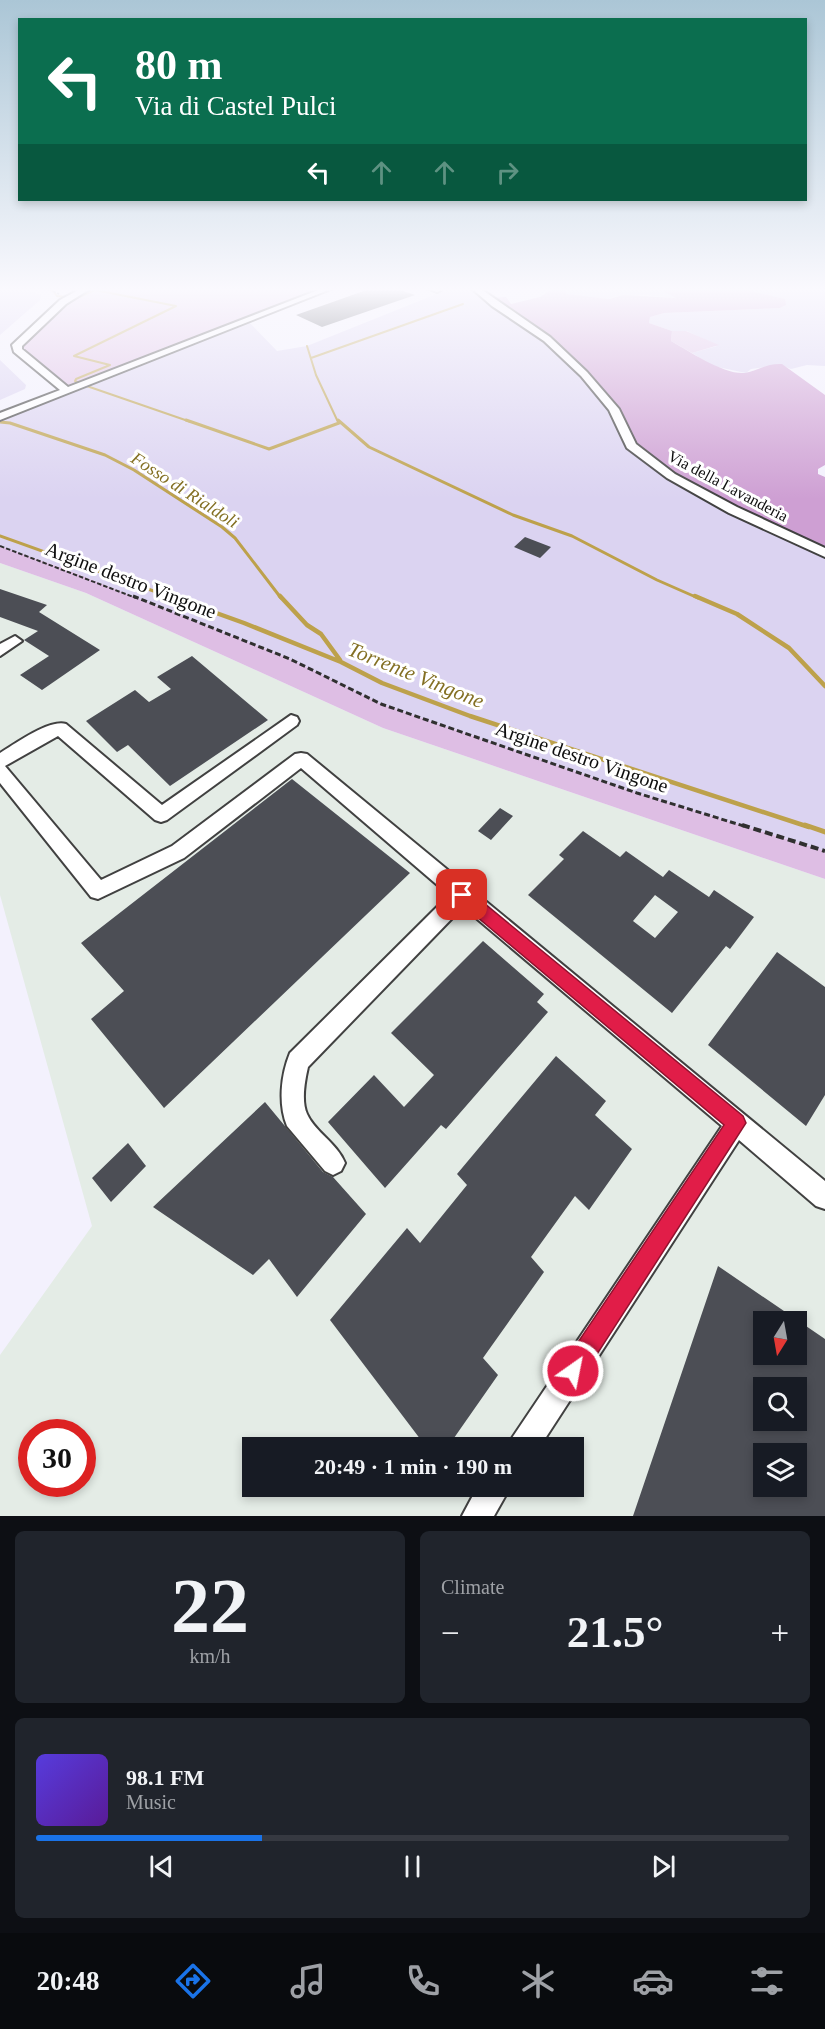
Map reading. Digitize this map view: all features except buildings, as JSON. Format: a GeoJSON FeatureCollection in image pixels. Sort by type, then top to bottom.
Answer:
{"type":"FeatureCollection","features":[{"type":"Feature","properties":{"kind":"street"},"geometry":{"type":"LineString","coordinates":[[26,358],[66,390]]}},
{"type":"Feature","properties":{"kind":"street"},"geometry":{"type":"LineString","coordinates":[[0,417],[148,358]]}},
{"type":"Feature","properties":{"kind":"street","name":"Via della Lavanderia"},"geometry":{"type":"LineString","coordinates":[[567,358],[614,409],[631,446],[671,476],[734,510],[825,553]]}},
{"type":"Feature","properties":{"kind":"street"},"geometry":{"type":"LineString","coordinates":[[0,651],[15,641]]}},
{"type":"Feature","properties":{"kind":"street"},"geometry":{"type":"LineString","coordinates":[[0,761],[39,737],[60,728],[161,815],[291,721]]}},
{"type":"Feature","properties":{"kind":"street"},"geometry":{"type":"LineString","coordinates":[[0,771],[98,891],[178,852],[301,759],[825,1197]]}},
{"type":"Feature","properties":{"kind":"street"},"geometry":{"type":"LineString","coordinates":[[333,1163],[295,1118],[293,1084],[298,1061],[462,895]]}},
{"type":"Feature","properties":{"kind":"street"},"geometry":{"type":"LineString","coordinates":[[529,1437],[737,1123]]}},
{"type":"Feature","properties":{"kind":"street"},"geometry":{"type":"LineString","coordinates":[[477,1516],[489,1497]]}},
{"type":"Feature","properties":{"kind":"path","name":"Argine destro Vingone"},"geometry":{"type":"LineString","coordinates":[[0,546],[64,569],[290,659],[381,704],[638,793],[825,851]]}},
{"type":"Feature","properties":{"kind":"shaded area"},"geometry":{"type":"Polygon","coordinates":[[[31,358],[149,358],[66,390],[31,358]]]}},
{"type":"Feature","properties":{"kind":"shaded area"},"geometry":{"type":"Polygon","coordinates":[[[151,358],[567,358],[825,553],[825,851],[637,793],[381,704],[290,659],[65,569],[0,546],[0,417],[151,358]]]}},
{"type":"Feature","properties":{"kind":"shaded area"},"geometry":{"type":"Polygon","coordinates":[[[565,358],[700,358],[737,373],[782,364],[825,395],[825,465],[818,469],[818,474],[825,477],[825,553],[671,476],[631,446],[614,409],[565,358]]]}},
{"type":"Feature","properties":{"kind":"shaded area"},"geometry":{"type":"Polygon","coordinates":[[[700,358],[825,358],[825,366],[807,365],[791,369],[781,365],[751,369],[746,373],[713,366],[700,358]]]}},
{"type":"Feature","properties":{"kind":"shaded area"},"geometry":{"type":"Polygon","coordinates":[[[0,360],[26,385],[25,389],[0,400],[0,360]]]}},
{"type":"Feature","properties":{"kind":"shaded area"},"geometry":{"type":"Polygon","coordinates":[[[0,546],[65,569],[290,659],[381,704],[637,793],[825,851],[825,879],[383,728],[86,593],[0,563],[0,546]]]}},
{"type":"Feature","properties":{"kind":"shaded area"},"geometry":{"type":"Polygon","coordinates":[[[0,563],[86,593],[383,728],[825,879],[825,1516],[0,1516],[0,1355],[92,1226],[0,895],[0,563]]]}},
{"type":"Feature","properties":{"kind":"waterway"},"geometry":{"type":"LineString","coordinates":[[78,383],[75,381],[76,379],[110,365],[81,358]]}},
{"type":"Feature","properties":{"kind":"waterway"},"geometry":{"type":"LineString","coordinates":[[311,358],[316,375],[338,422]]}},
{"type":"Feature","properties":{"kind":"waterway"},"geometry":{"type":"LineString","coordinates":[[49,394],[78,383]]}},
{"type":"Feature","properties":{"kind":"waterway"},"geometry":{"type":"LineString","coordinates":[[81,384],[191,422]]}},
{"type":"Feature","properties":{"kind":"waterway"},"geometry":{"type":"LineString","coordinates":[[186,420],[269,449],[339,423]]}},
{"type":"Feature","properties":{"kind":"waterway"},"geometry":{"type":"LineString","coordinates":[[338,420],[369,447],[513,515],[572,536],[657,580],[698,598]]}},
{"type":"Feature","properties":{"kind":"waterway","name":"Fosso di Rialdoli"},"geometry":{"type":"LineString","coordinates":[[0,422],[10,423],[105,455],[134,470],[222,527],[235,538],[281,598]]}},
{"type":"Feature","properties":{"kind":"waterway","name":"Torrente Vingone"},"geometry":{"type":"LineString","coordinates":[[0,536],[173,598]]}},
{"type":"Feature","properties":{"kind":"waterway","name":"Torrente Vingone"},"geometry":{"type":"LineString","coordinates":[[169,596],[244,623],[341,662],[382,683],[470,716],[809,827]]}},
{"type":"Feature","properties":{"kind":"waterway","name":"Fosso di Rialdoli"},"geometry":{"type":"LineString","coordinates":[[280,596],[307,625],[321,634],[340,660]]}},
{"type":"Feature","properties":{"kind":"waterway"},"geometry":{"type":"LineString","coordinates":[[695,596],[737,614],[789,648],[825,686]]}},
{"type":"Feature","properties":{"kind":"waterway","name":"Torrente Vingone"},"geometry":{"type":"LineString","coordinates":[[805,825],[825,832]]}},
{"type":"Feature","properties":{"kind":"route"},"geometry":{"type":"LineString","coordinates":[[462,895],[737,1123],[573,1371]]}}]}
